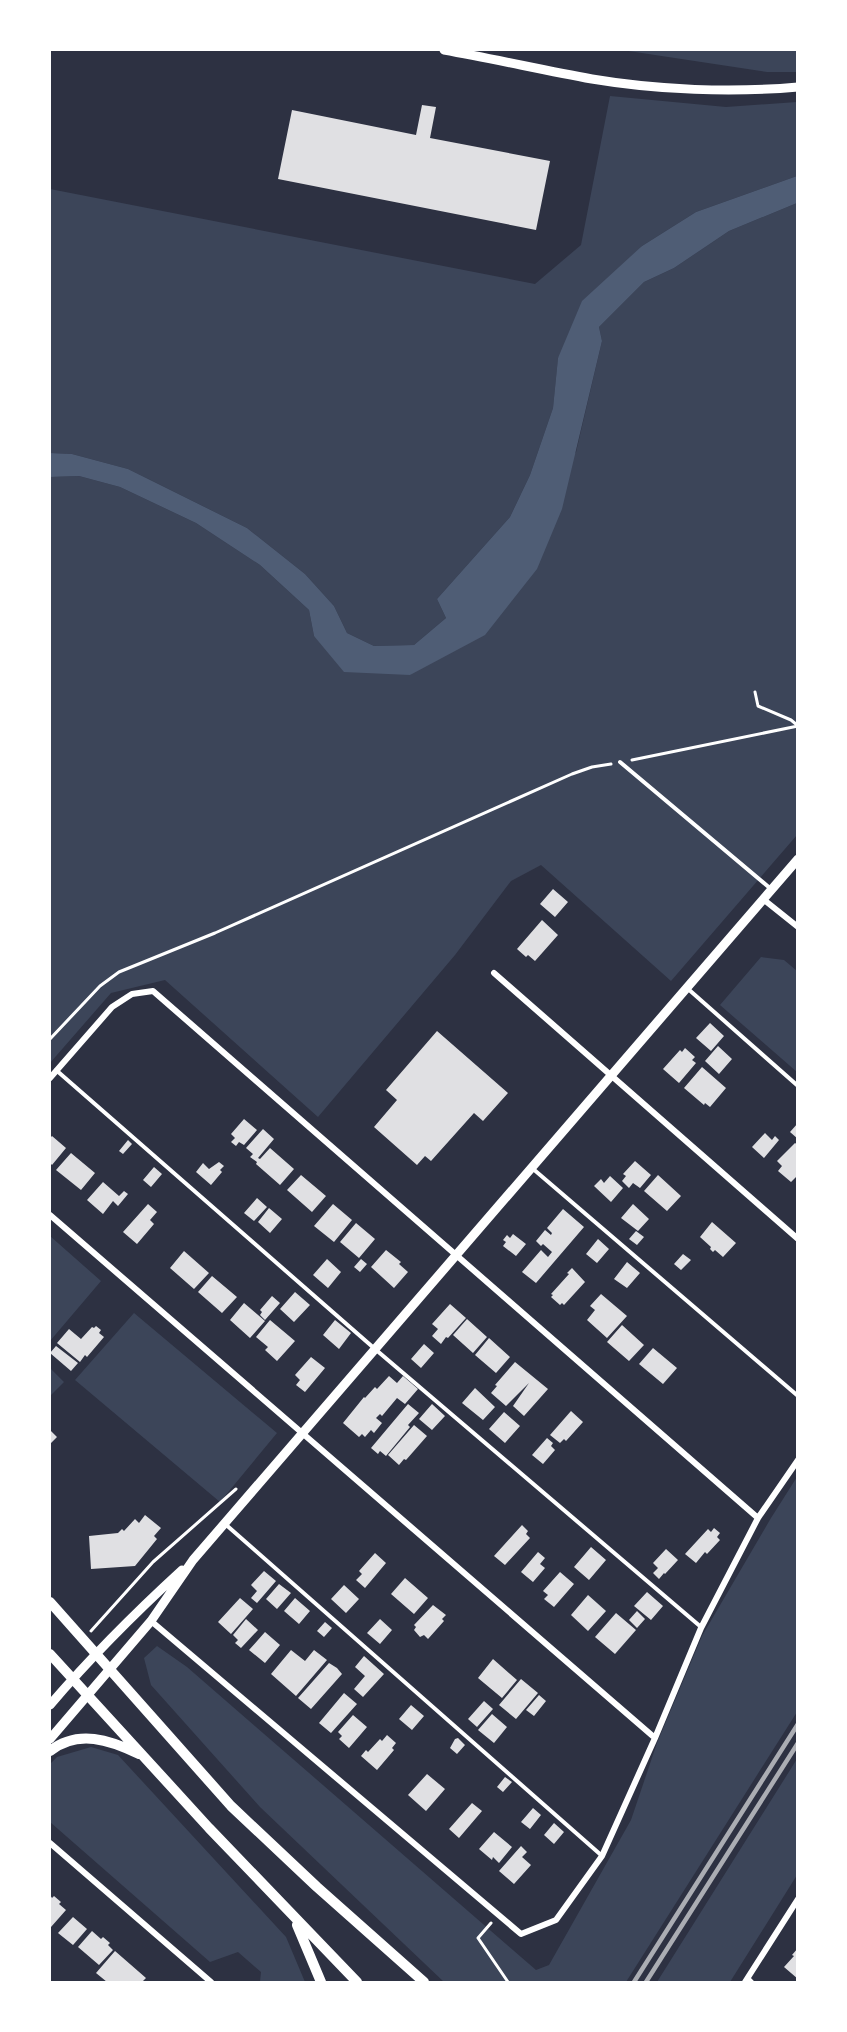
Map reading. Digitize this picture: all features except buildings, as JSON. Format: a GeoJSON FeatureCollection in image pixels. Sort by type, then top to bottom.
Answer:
{"type":"FeatureCollection","features":[{"type":"Feature","properties":{"kind":"main road"},"geometry":{"type":"LineString","coordinates":[[50,1602],[231,1806],[317,1887],[424,1982]]}},
{"type":"Feature","properties":{"kind":"main road"},"geometry":{"type":"LineString","coordinates":[[50,1654],[209,1828],[357,1983]]}},
{"type":"Feature","properties":{"kind":"main road"},"geometry":{"type":"LineString","coordinates":[[50,1751],[74,1740],[93,1737],[114,1742],[144,1756]]}},
{"type":"Feature","properties":{"kind":"main road"},"geometry":{"type":"LineString","coordinates":[[293,1916],[321,1983]]}},
{"type":"Feature","properties":{"kind":"street"},"geometry":{"type":"LineString","coordinates":[[444,50],[594,80],[688,89],[765,90],[798,87]]}},
{"type":"Feature","properties":{"kind":"street"},"geometry":{"type":"LineString","coordinates":[[50,1739],[151,1621],[193,1560],[224,1523],[798,859]]}},
{"type":"Feature","properties":{"kind":"street"},"geometry":{"type":"LineString","coordinates":[[763,899],[798,927]]}},
{"type":"Feature","properties":{"kind":"street"},"geometry":{"type":"LineString","coordinates":[[494,973],[798,1239]]}},
{"type":"Feature","properties":{"kind":"street"},"geometry":{"type":"LineString","coordinates":[[50,1078],[112,1007],[132,994],[153,991],[170,1003],[455,1256],[758,1518]]}},
{"type":"Feature","properties":{"kind":"street"},"geometry":{"type":"LineString","coordinates":[[50,1215],[655,1738]]}},
{"type":"Feature","properties":{"kind":"street"},"geometry":{"type":"LineString","coordinates":[[151,1621],[521,1934],[556,1920],[602,1856],[701,1628],[758,1518],[798,1460]]}},
{"type":"Feature","properties":{"kind":"street"},"geometry":{"type":"LineString","coordinates":[[50,1705],[95,1653],[193,1560]]}},
{"type":"Feature","properties":{"kind":"street"},"geometry":{"type":"LineString","coordinates":[[50,1843],[211,1983]]}},
{"type":"Feature","properties":{"kind":"street"},"geometry":{"type":"LineString","coordinates":[[749,1981],[798,1899]]}},
{"type":"Feature","properties":{"kind":"lane"},"geometry":{"type":"LineString","coordinates":[[620,762],[771,890]]}},
{"type":"Feature","properties":{"kind":"lane"},"geometry":{"type":"LineString","coordinates":[[686,987],[798,1086]]}},
{"type":"Feature","properties":{"kind":"lane"},"geometry":{"type":"LineString","coordinates":[[56,1070],[375,1349],[701,1628]]}},
{"type":"Feature","properties":{"kind":"lane"},"geometry":{"type":"LineString","coordinates":[[531,1168],[798,1396]]}},
{"type":"Feature","properties":{"kind":"lane"},"geometry":{"type":"LineString","coordinates":[[224,1523],[602,1856]]}},
{"type":"Feature","properties":{"kind":"path"},"geometry":{"type":"LineString","coordinates":[[755,692],[758,706],[791,720],[797,726]]}},
{"type":"Feature","properties":{"kind":"path"},"geometry":{"type":"LineString","coordinates":[[50,1039],[100,986],[119,972],[215,933],[572,774],[592,767],[797,726]]}},
{"type":"Feature","properties":{"kind":"path"},"geometry":{"type":"LineString","coordinates":[[83,1639],[153,1562],[240,1485]]}},
{"type":"Feature","properties":{"kind":"path"},"geometry":{"type":"LineString","coordinates":[[498,1915],[478,1938],[508,1983]]}},
{"type":"Feature","properties":{"kind":"shaded area"},"geometry":{"type":"Polygon","coordinates":[[[622,50],[797,50],[797,72],[767,72],[622,50]]]}},
{"type":"Feature","properties":{"kind":"shaded area"},"geometry":{"type":"Polygon","coordinates":[[[610,96],[726,107],[797,102],[797,176],[696,212],[642,246],[558,358],[553,408],[530,475],[510,517],[437,599],[446,618],[414,645],[374,646],[347,633],[334,606],[305,574],[247,528],[128,469],[72,454],[50,453],[50,189],[535,284],[581,245],[610,96]]]}},
{"type":"Feature","properties":{"kind":"shaded area"},"geometry":{"type":"Polygon","coordinates":[[[797,176],[797,203],[729,231],[674,268],[644,282],[599,327],[602,341],[562,509],[537,569],[485,635],[410,675],[344,672],[314,636],[309,610],[260,565],[196,523],[120,487],[79,476],[50,477],[50,453],[72,454],[128,469],[247,528],[305,574],[334,606],[347,633],[374,646],[414,645],[446,618],[437,599],[510,517],[530,475],[553,408],[558,358],[582,301],[642,246],[696,212],[797,176]]]}},
{"type":"Feature","properties":{"kind":"shaded area"},"geometry":{"type":"Polygon","coordinates":[[[797,203],[797,835],[671,981],[541,865],[511,881],[455,955],[318,1117],[165,980],[111,993],[50,1063],[50,477],[79,476],[120,487],[196,523],[260,565],[309,610],[314,636],[410,675],[576,452],[602,341],[599,327],[644,282],[674,268],[729,231],[797,203]]]}},
{"type":"Feature","properties":{"kind":"shaded area"},"geometry":{"type":"Polygon","coordinates":[[[761,957],[784,960],[797,971],[797,1072],[720,1005],[761,957]]]}},
{"type":"Feature","properties":{"kind":"shaded area"},"geometry":{"type":"Polygon","coordinates":[[[50,1236],[101,1281],[50,1341],[50,1236]]]}},
{"type":"Feature","properties":{"kind":"shaded area"},"geometry":{"type":"Polygon","coordinates":[[[134,1313],[277,1433],[220,1502],[75,1380],[134,1313]]]}},
{"type":"Feature","properties":{"kind":"shaded area"},"geometry":{"type":"Polygon","coordinates":[[[50,1368],[64,1382],[50,1396],[50,1368]]]}},
{"type":"Feature","properties":{"kind":"shaded area"},"geometry":{"type":"Polygon","coordinates":[[[797,1477],[797,1712],[626,1982],[444,1982],[260,1807],[151,1685],[144,1658],[157,1646],[187,1667],[536,1970],[549,1965],[631,1820],[657,1743],[702,1636],[797,1477]]]}},
{"type":"Feature","properties":{"kind":"shaded area"},"geometry":{"type":"Polygon","coordinates":[[[91,1747],[118,1755],[286,1937],[305,1982],[260,1982],[261,1972],[238,1952],[210,1962],[50,1822],[50,1764],[57,1757],[91,1747]]]}},
{"type":"Feature","properties":{"kind":"shaded area"},"geometry":{"type":"Polygon","coordinates":[[[797,1759],[797,1875],[730,1982],[657,1982],[797,1759]]]}},
{"type":"Feature","properties":{"kind":"railway"},"geometry":{"type":"LineString","coordinates":[[634,1982],[798,1724]]}},
{"type":"Feature","properties":{"kind":"railway"},"geometry":{"type":"LineString","coordinates":[[646,1982],[798,1743]]}}]}
